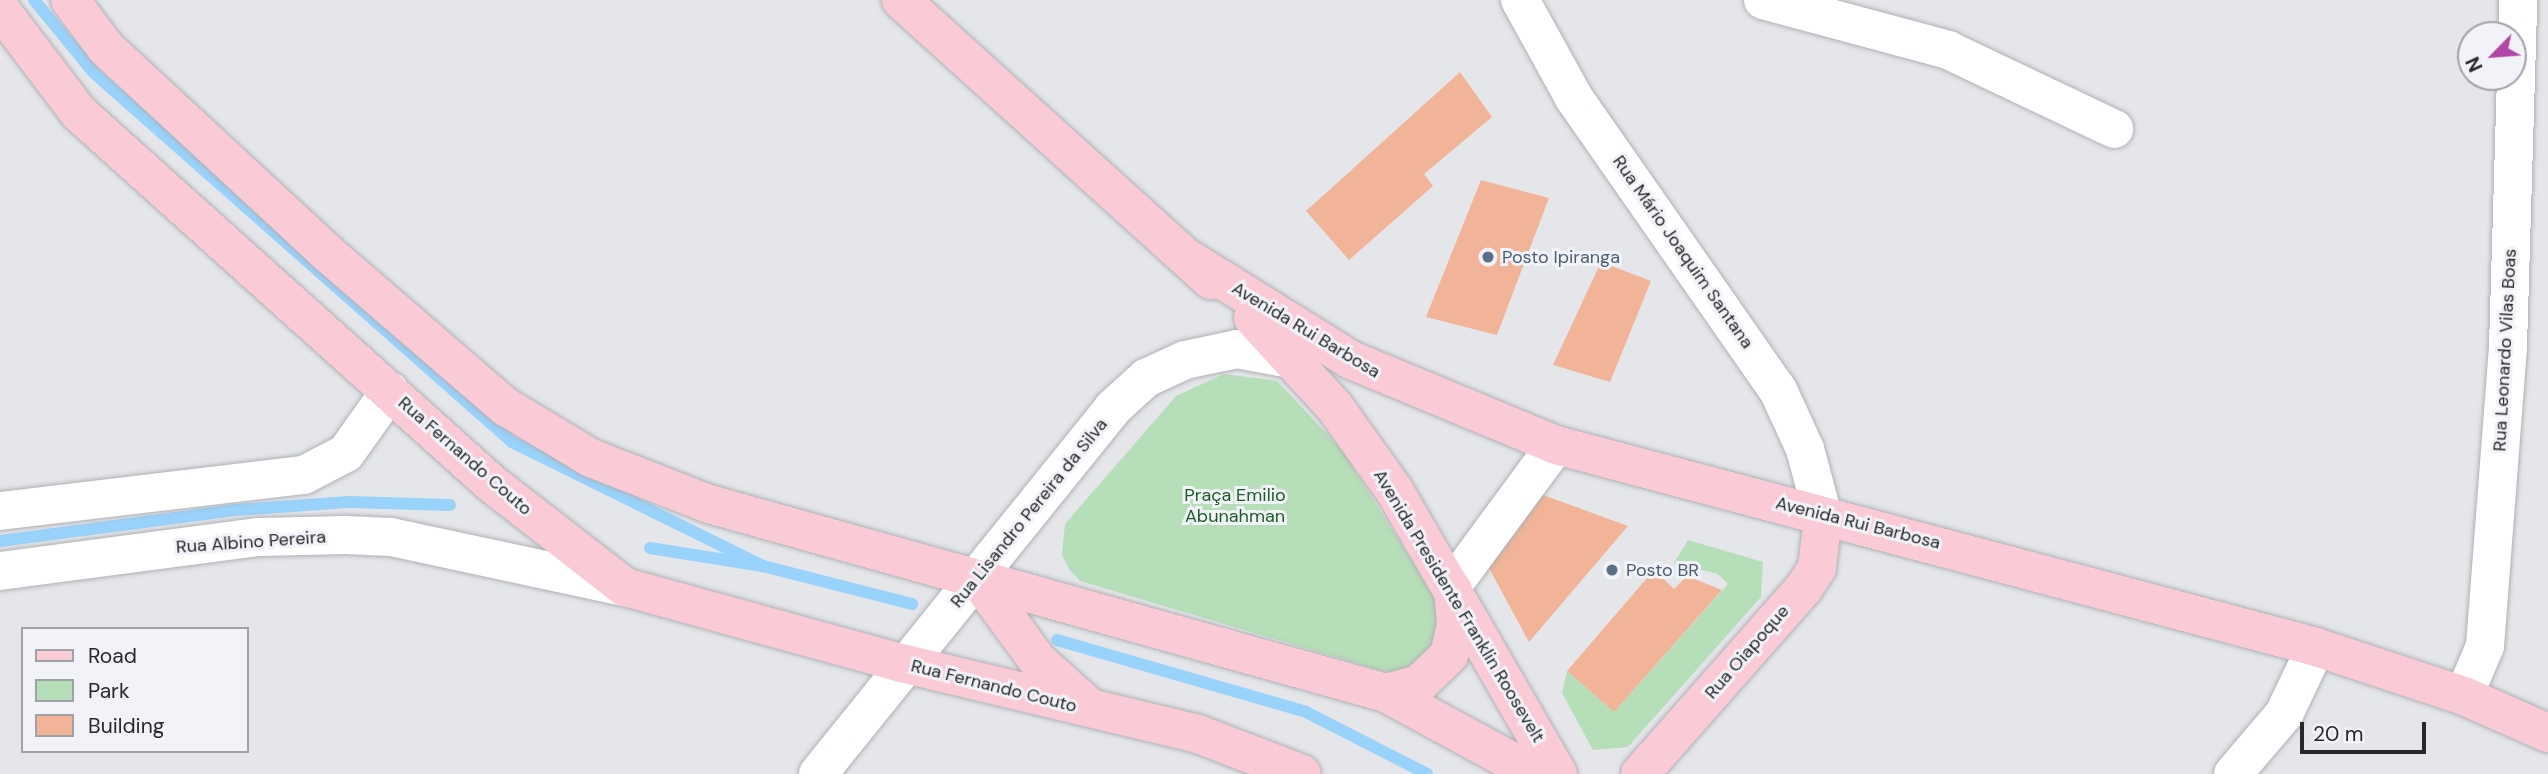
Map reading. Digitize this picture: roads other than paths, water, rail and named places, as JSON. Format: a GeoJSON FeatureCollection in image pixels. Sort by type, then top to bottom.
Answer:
{"type":"FeatureCollection","features":[{"type":"Feature","properties":{"kind":"main road"},"geometry":{"type":"LineString","coordinates":[[70,0],[106,48],[506,407],[592,458],[709,504],[1386,693],[1503,754],[1535,774]]}},
{"type":"Feature","properties":{"kind":"main road","name":"Avenida Rui Barbosa"},"geometry":{"type":"LineString","coordinates":[[901,0],[1192,261],[1296,360],[1334,406]]}},
{"type":"Feature","properties":{"kind":"main road","name":"Rua Fernando Couto"},"geometry":{"type":"LineString","coordinates":[[0,9],[79,113],[492,484],[625,587],[905,664],[1093,710]]}},
{"type":"Feature","properties":{"kind":"main road","name":"Avenida Rui Barbosa"},"geometry":{"type":"LineString","coordinates":[[1192,261],[1351,360],[1556,445],[2316,647],[2464,696],[2548,733]]}},
{"type":"Feature","properties":{"kind":"main road","name":"Avenida Presidente Franklin Roosevelt"},"geometry":{"type":"LineString","coordinates":[[1334,406],[1452,586],[1558,774]]}},
{"type":"Feature","properties":{"kind":"main road","name":"Rua Oiapoque"},"geometry":{"type":"LineString","coordinates":[[1640,774],[1804,589],[1817,568],[1823,516]]}},
{"type":"Feature","properties":{"kind":"main road"},"geometry":{"type":"LineString","coordinates":[[978,579],[1037,660],[1093,710],[1249,763],[1302,774]]}},
{"type":"Feature","properties":{"kind":"main road"},"geometry":{"type":"LineString","coordinates":[[1386,693],[1419,684],[1449,655],[1456,624],[1452,586]]}},
{"type":"Feature","properties":{"kind":"street","name":"Rua Mário Joaquim Santana"},"geometry":{"type":"LineString","coordinates":[[1520,0],[1574,98],[1778,390],[1805,449],[1823,516]]}},
{"type":"Feature","properties":{"kind":"street"},"geometry":{"type":"LineString","coordinates":[[1763,0],[1948,50],[2114,128]]}},
{"type":"Feature","properties":{"kind":"street","name":"Rua Leonardo Vilas Boas"},"geometry":{"type":"LineString","coordinates":[[2464,696],[2485,646],[2508,346],[2518,0]]}},
{"type":"Feature","properties":{"kind":"street","name":"Rua Lisandro Pereira da Silva"},"geometry":{"type":"LineString","coordinates":[[818,774],[905,664],[978,579],[1113,408],[1146,377],[1185,360],[1237,349],[1296,360]]}},
{"type":"Feature","properties":{"kind":"street"},"geometry":{"type":"LineString","coordinates":[[0,511],[304,475],[346,453],[390,391]]}},
{"type":"Feature","properties":{"kind":"street"},"geometry":{"type":"LineString","coordinates":[[1452,586],[1556,445]]}},
{"type":"Feature","properties":{"kind":"street","name":"Rua Albino Pereira"},"geometry":{"type":"LineString","coordinates":[[0,571],[247,539],[391,537],[625,587]]}},
{"type":"Feature","properties":{"kind":"street"},"geometry":{"type":"LineString","coordinates":[[2234,774],[2284,714],[2316,647]]}},
{"type":"Feature","properties":{"kind":"waterway"},"geometry":{"type":"LineString","coordinates":[[34,0],[94,73],[512,442],[763,566]]}},
{"type":"Feature","properties":{"kind":"waterway"},"geometry":{"type":"LineString","coordinates":[[0,541],[235,510],[349,502],[450,505]]}},
{"type":"Feature","properties":{"kind":"waterway"},"geometry":{"type":"LineString","coordinates":[[650,548],[763,566],[912,604]]}},
{"type":"Feature","properties":{"kind":"waterway"},"geometry":{"type":"LineString","coordinates":[[1057,640],[1306,712],[1427,774]]}},
{"type":"Feature","properties":{"kind":"place","name":"Posto Ipiranga"},"geometry":{"type":"Point","coordinates":[1488,257]}},
{"type":"Feature","properties":{"kind":"place","name":"Posto BR"},"geometry":{"type":"Point","coordinates":[1612,570]}},
{"type":"Feature","properties":{"kind":"park label","name":"Praça Emilio Abunahman"},"geometry":{"type":"Point","coordinates":[1235,506]}}]}
